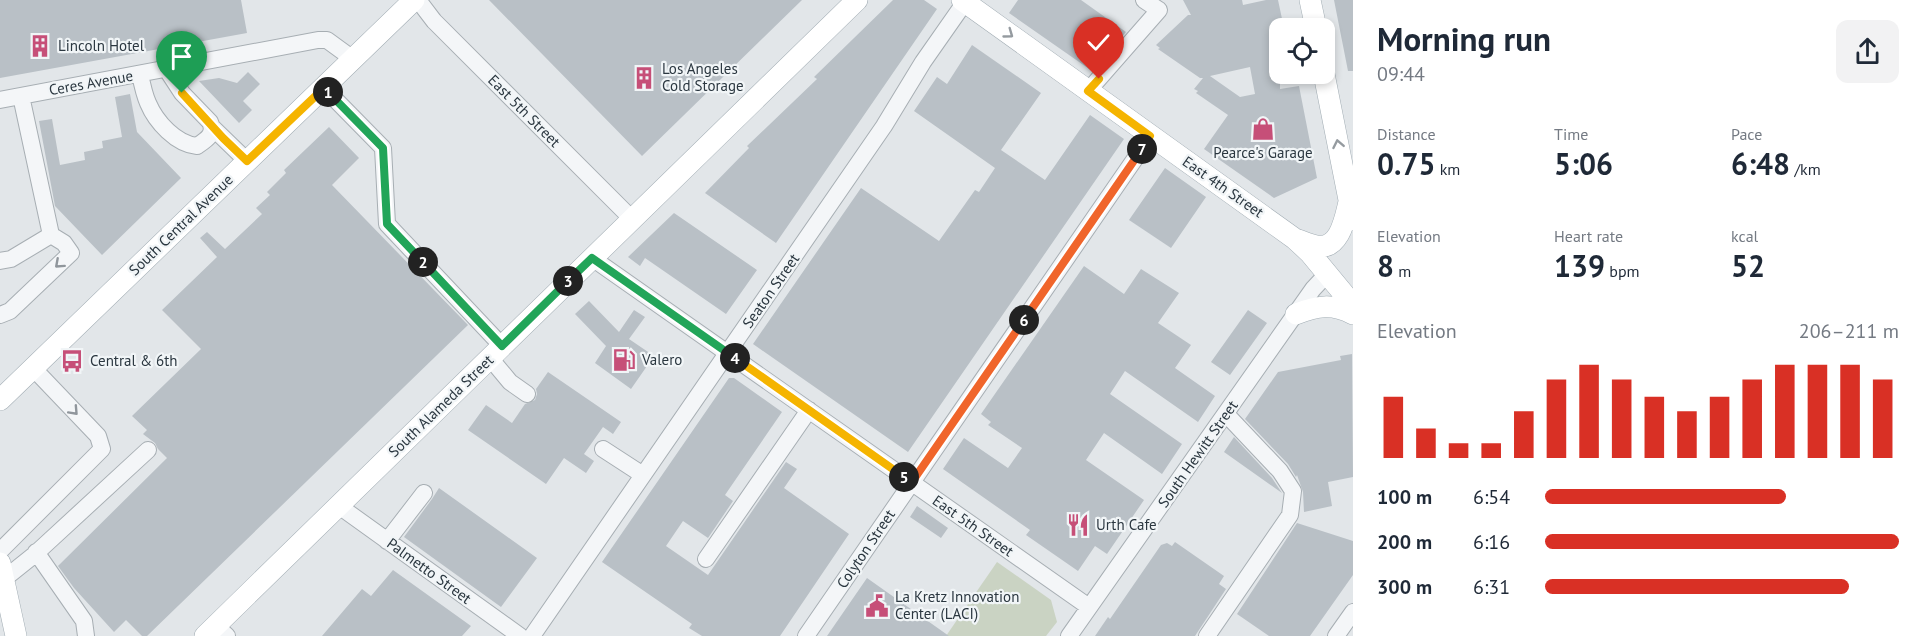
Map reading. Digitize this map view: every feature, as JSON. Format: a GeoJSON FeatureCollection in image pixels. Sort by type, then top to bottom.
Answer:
{"type":"FeatureCollection","features":[{"type":"Feature","properties":{"kind":"main road","name":"South Central Avenue"},"geometry":{"type":"LineString","coordinates":[[0,400],[416,0]]}},
{"type":"Feature","properties":{"kind":"main road","name":"South Alameda Street"},"geometry":{"type":"LineString","coordinates":[[216,633],[339,506],[857,0]]}},
{"type":"Feature","properties":{"kind":"main road"},"geometry":{"type":"LineString","coordinates":[[1310,0],[1314,18]]}},
{"type":"Feature","properties":{"kind":"main road","name":"East 4th Street"},"geometry":{"type":"LineString","coordinates":[[963,1],[1295,239],[1328,273],[1353,305]]}},
{"type":"Feature","properties":{"kind":"main road"},"geometry":{"type":"LineString","coordinates":[[1295,239],[1326,246],[1336,238],[1351,211],[1326,84]]}},
{"type":"Feature","properties":{"kind":"main road"},"geometry":{"type":"LineString","coordinates":[[1296,314],[1321,306],[1344,309],[1353,314]]}},
{"type":"Feature","properties":{"kind":"main road"},"geometry":{"type":"LineString","coordinates":[[2,571],[16,636]]}},
{"type":"Feature","properties":{"kind":"street","name":"East 5th Street"},"geometry":{"type":"LineString","coordinates":[[416,0],[434,21],[632,219]]}},
{"type":"Feature","properties":{"kind":"street"},"geometry":{"type":"LineString","coordinates":[[1088,91],[1159,10],[1144,0]]}},
{"type":"Feature","properties":{"kind":"street","name":"Seaton Street"},"geometry":{"type":"LineString","coordinates":[[532,636],[884,126],[963,1]]}},
{"type":"Feature","properties":{"kind":"street","name":"Ceres Avenue"},"geometry":{"type":"LineString","coordinates":[[0,100],[167,70],[318,39],[327,40],[353,59]]}},
{"type":"Feature","properties":{"kind":"street"},"geometry":{"type":"LineString","coordinates":[[167,70],[175,84],[213,128],[247,161]]}},
{"type":"Feature","properties":{"kind":"street"},"geometry":{"type":"LineString","coordinates":[[140,74],[148,103],[157,117],[179,141],[197,146],[211,134],[213,128]]}},
{"type":"Feature","properties":{"kind":"street"},"geometry":{"type":"LineString","coordinates":[[324,88],[383,148],[387,224],[496,352],[510,382],[527,394]]}},
{"type":"Feature","properties":{"kind":"street"},"geometry":{"type":"LineString","coordinates":[[0,315],[10,311],[71,253],[64,243],[51,235],[21,96]]}},
{"type":"Feature","properties":{"kind":"street","name":"Colyton Street"},"geometry":{"type":"LineString","coordinates":[[806,636],[1150,136]]}},
{"type":"Feature","properties":{"kind":"street"},"geometry":{"type":"LineString","coordinates":[[0,261],[11,259],[51,235]]}},
{"type":"Feature","properties":{"kind":"street","name":"East 5th Street"},"geometry":{"type":"LineString","coordinates":[[592,258],[1089,607]]}},
{"type":"Feature","properties":{"kind":"street","name":"South Hewitt Street"},"geometry":{"type":"LineString","coordinates":[[1069,636],[1313,289],[1328,273]]}},
{"type":"Feature","properties":{"kind":"street"},"geometry":{"type":"LineString","coordinates":[[0,551],[102,449],[98,436],[34,369]]}},
{"type":"Feature","properties":{"kind":"street"},"geometry":{"type":"LineString","coordinates":[[706,560],[808,410]]}},
{"type":"Feature","properties":{"kind":"street"},"geometry":{"type":"LineString","coordinates":[[1207,636],[1290,515],[1293,492],[1280,471],[1226,414]]}},
{"type":"Feature","properties":{"kind":"street"},"geometry":{"type":"LineString","coordinates":[[603,449],[643,475]]}},
{"type":"Feature","properties":{"kind":"street"},"geometry":{"type":"LineString","coordinates":[[2,571],[36,552],[148,450]]}},
{"type":"Feature","properties":{"kind":"street"},"geometry":{"type":"LineString","coordinates":[[387,541],[424,493]]}},
{"type":"Feature","properties":{"kind":"street","name":"Palmetto Street"},"geometry":{"type":"LineString","coordinates":[[339,506],[387,541],[497,630],[520,636]]}},
{"type":"Feature","properties":{"kind":"street"},"geometry":{"type":"LineString","coordinates":[[36,552],[84,621],[86,636]]}},
{"type":"Feature","properties":{"kind":"street"},"geometry":{"type":"LineString","coordinates":[[1336,636],[1353,612]]}},
{"type":"Feature","properties":{"kind":"green space"},"geometry":{"type":"Polygon","coordinates":[[[997,562],[1051,600],[1057,622],[1046,636],[946,636],[997,562]]]}},
{"type":"Feature","properties":{"kind":"building"},"geometry":{"type":"Polygon","coordinates":[[[0,0],[241,0],[247,33],[0,78],[0,0]]]}},
{"type":"Feature","properties":{"kind":"building","name":"Los Angeles Cold Storage"},"geometry":{"type":"Polygon","coordinates":[[[489,0],[802,0],[642,156],[489,0]]]}},
{"type":"Feature","properties":{"kind":"building"},"geometry":{"type":"Polygon","coordinates":[[[893,0],[924,0],[937,9],[776,243],[705,193],[749,148],[747,146],[817,79],[814,77],[893,0]]]}},
{"type":"Feature","properties":{"kind":"building"},"geometry":{"type":"Polygon","coordinates":[[[1018,0],[1081,0],[1126,32],[1092,71],[1009,13],[1018,0]]]}},
{"type":"Feature","properties":{"kind":"building"},"geometry":{"type":"Polygon","coordinates":[[[1183,0],[1242,0],[1243,5],[1278,0],[1282,18],[1269,18],[1269,84],[1280,84],[1280,89],[1299,86],[1317,178],[1274,198],[1204,149],[1228,115],[1196,93],[1198,91],[1194,89],[1203,78],[1158,49],[1160,48],[1156,45],[1188,15],[1191,15],[1183,0]],[[1250,67],[1210,76],[1240,97],[1255,94],[1250,67]]]}},
{"type":"Feature","properties":{"kind":"building"},"geometry":{"type":"Polygon","coordinates":[[[1334,0],[1353,0],[1353,71],[1348,71],[1334,0]]]}},
{"type":"Feature","properties":{"kind":"building"},"geometry":{"type":"Polygon","coordinates":[[[972,45],[1041,93],[1001,150],[1045,180],[1090,115],[1124,139],[908,452],[753,344],[861,188],[939,241],[975,190],[979,192],[995,168],[914,111],[937,77],[947,84],[972,45]]]}},
{"type":"Feature","properties":{"kind":"building"},"geometry":{"type":"Polygon","coordinates":[[[248,72],[260,84],[243,101],[252,110],[239,123],[199,81],[219,78],[237,83],[248,72]]]}},
{"type":"Feature","properties":{"kind":"building"},"geometry":{"type":"Polygon","coordinates":[[[130,94],[137,132],[181,178],[102,255],[55,206],[39,121],[52,119],[60,165],[85,160],[84,152],[103,148],[102,141],[122,137],[115,97],[130,94]]]}},
{"type":"Feature","properties":{"kind":"building"},"geometry":{"type":"Polygon","coordinates":[[[329,127],[359,158],[332,185],[468,325],[147,636],[142,636],[126,620],[114,632],[74,588],[58,566],[167,458],[155,443],[143,434],[147,430],[132,416],[201,349],[162,310],[217,257],[200,238],[207,232],[225,249],[262,214],[256,208],[270,195],[267,192],[286,173],[284,170],[329,127]]]}},
{"type":"Feature","properties":{"kind":"building"},"geometry":{"type":"Polygon","coordinates":[[[1165,168],[1206,197],[1171,248],[1129,220],[1165,168]]]}},
{"type":"Feature","properties":{"kind":"building"},"geometry":{"type":"Polygon","coordinates":[[[674,213],[757,270],[726,314],[645,258],[640,266],[628,257],[674,213]]]}},
{"type":"Feature","properties":{"kind":"building"},"geometry":{"type":"Polygon","coordinates":[[[1084,266],[1124,294],[1141,269],[1179,293],[1158,323],[1191,345],[1175,368],[1215,396],[1198,422],[1125,371],[1110,394],[1182,444],[1162,474],[1104,433],[1086,460],[1144,500],[1107,554],[1095,546],[1078,571],[1026,535],[1030,530],[943,469],[964,438],[1008,468],[1022,448],[988,425],[991,422],[981,414],[1084,266]]]}},
{"type":"Feature","properties":{"kind":"building","name":"Valero"},"geometry":{"type":"Polygon","coordinates":[[[589,301],[619,332],[634,310],[645,317],[629,339],[654,356],[631,389],[595,363],[606,346],[575,314],[589,301]]]}},
{"type":"Feature","properties":{"kind":"building"},"geometry":{"type":"Polygon","coordinates":[[[1248,310],[1267,323],[1230,375],[1211,362],[1248,310]]]}},
{"type":"Feature","properties":{"kind":"building"},"geometry":{"type":"Polygon","coordinates":[[[1352,354],[1353,477],[1328,482],[1332,506],[1304,512],[1303,492],[1297,475],[1296,477],[1288,464],[1245,419],[1278,372],[1341,360],[1340,356],[1352,354]]]}},
{"type":"Feature","properties":{"kind":"building"},"geometry":{"type":"Polygon","coordinates":[[[548,372],[621,422],[613,434],[603,427],[584,454],[594,461],[586,473],[564,458],[546,484],[468,430],[486,405],[512,423],[525,404],[535,400],[536,389],[548,372]]]}},
{"type":"Feature","properties":{"kind":"building"},"geometry":{"type":"Polygon","coordinates":[[[729,378],[734,378],[782,412],[725,495],[733,501],[708,538],[683,521],[666,546],[708,575],[786,462],[797,469],[784,488],[849,534],[780,636],[702,636],[689,628],[692,624],[602,562],[729,378]]]}},
{"type":"Feature","properties":{"kind":"building"},"geometry":{"type":"Polygon","coordinates":[[[1234,437],[1272,478],[1282,493],[1224,452],[1234,437]]]}},
{"type":"Feature","properties":{"kind":"building"},"geometry":{"type":"Polygon","coordinates":[[[439,488],[537,558],[501,607],[404,537],[439,488]]]}},
{"type":"Feature","properties":{"kind":"building"},"geometry":{"type":"Polygon","coordinates":[[[917,506],[948,528],[941,538],[910,517],[917,506]]]}},
{"type":"Feature","properties":{"kind":"building"},"geometry":{"type":"Polygon","coordinates":[[[1297,523],[1353,541],[1353,575],[1310,636],[1269,636],[1237,614],[1297,523]]]}},
{"type":"Feature","properties":{"kind":"building"},"geometry":{"type":"Polygon","coordinates":[[[1175,542],[1224,576],[1219,584],[1226,589],[1195,636],[1095,636],[1108,617],[1110,619],[1161,545],[1167,543],[1172,546],[1175,542]]]}},
{"type":"Feature","properties":{"kind":"building"},"geometry":{"type":"Polygon","coordinates":[[[393,570],[471,626],[462,636],[322,636],[362,589],[371,596],[393,570]]]}},
{"type":"Feature","properties":{"kind":"building","name":"La Kretz Innovation Center (LACI)"},"geometry":{"type":"Polygon","coordinates":[[[867,578],[949,636],[827,636],[867,578]]]}},
{"type":"Feature","properties":{"kind":"place","name":"Lincoln Hotel"},"geometry":{"type":"Point","coordinates":[40,46]}},
{"type":"Feature","properties":{"kind":"place","name":"Los Angeles Cold Storage"},"geometry":{"type":"Point","coordinates":[644,78]}},
{"type":"Feature","properties":{"kind":"place","name":"Pearce's Garage"},"geometry":{"type":"Point","coordinates":[1263,129]}},
{"type":"Feature","properties":{"kind":"place","name":"Valero"},"geometry":{"type":"Point","coordinates":[624,360]}},
{"type":"Feature","properties":{"kind":"place","name":"Central & 6th"},"geometry":{"type":"Point","coordinates":[72,361]}},
{"type":"Feature","properties":{"kind":"place","name":"Urth Cafe"},"geometry":{"type":"Point","coordinates":[1078,525]}},
{"type":"Feature","properties":{"kind":"place","name":"La Kretz Innovation Center (LACI)"},"geometry":{"type":"Point","coordinates":[877,606]}},
{"type":"Feature","properties":{"kind":"route"},"geometry":{"type":"LineString","coordinates":[[182,93],[247,161],[324,88],[383,148],[387,224],[502,346],[592,258],[912,482],[1150,136],[1088,91],[1099,79]]}}]}
